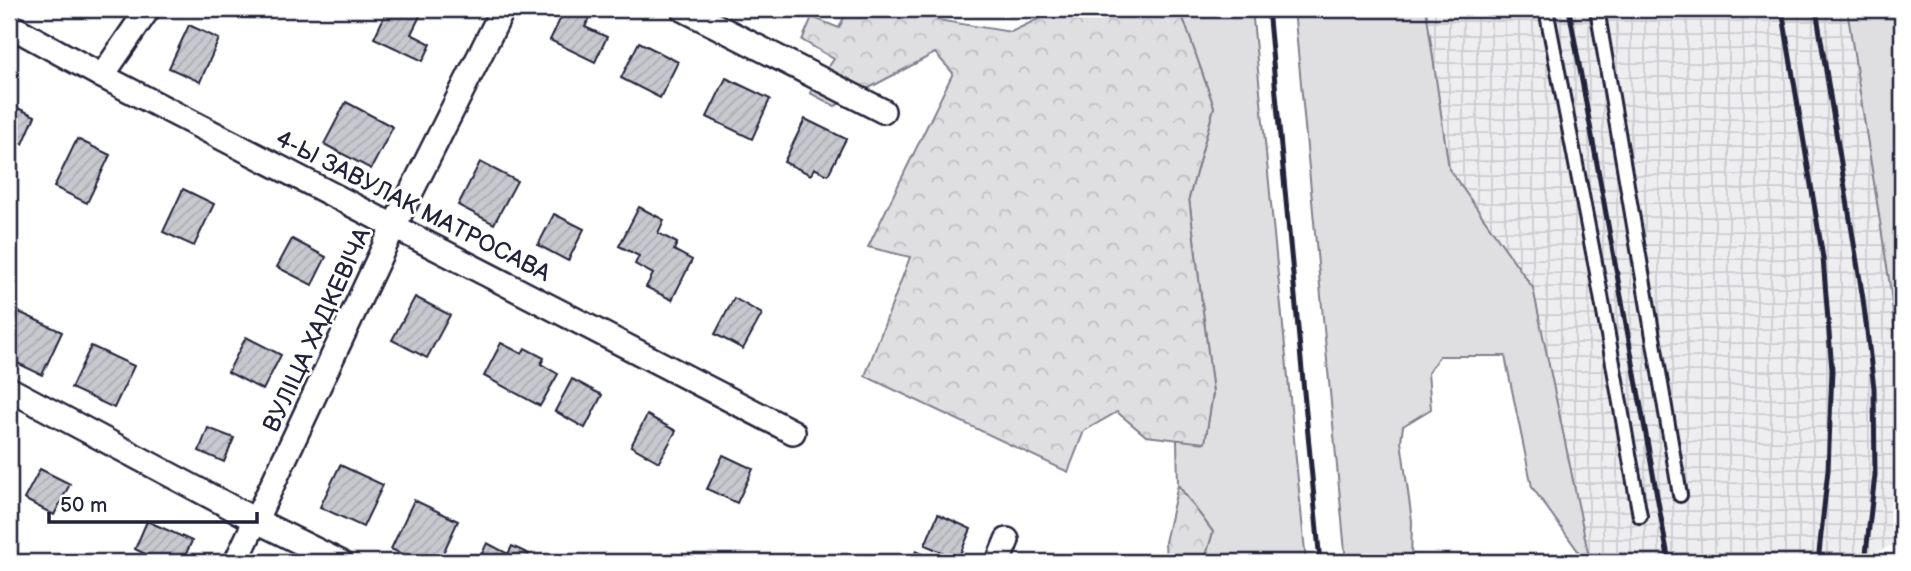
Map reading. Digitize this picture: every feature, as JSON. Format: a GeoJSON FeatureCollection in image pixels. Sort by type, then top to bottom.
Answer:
{"type":"FeatureCollection","features":[{"type":"Feature","properties":{"kind":"street"},"geometry":{"type":"LineString","coordinates":[[102,76],[148,9]]}},
{"type":"Feature","properties":{"kind":"street","name":"ВУЛІЦА ХАДКЕВІЧА"},"geometry":{"type":"LineString","coordinates":[[236,562],[394,226],[503,9]]}},
{"type":"Feature","properties":{"kind":"street"},"geometry":{"type":"LineString","coordinates":[[683,9],[883,111]]}},
{"type":"Feature","properties":{"kind":"street","name":"4-Ы ЗАВУЛАК МАТРОСАВА"},"geometry":{"type":"LineString","coordinates":[[9,25],[102,76],[793,432]]}},
{"type":"Feature","properties":{"kind":"street"},"geometry":{"type":"LineString","coordinates":[[9,389],[257,521],[340,562]]}},
{"type":"Feature","properties":{"kind":"street"},"geometry":{"type":"LineString","coordinates":[[998,562],[1007,540]]}},
{"type":"Feature","properties":{"kind":"lane"},"geometry":{"type":"LineString","coordinates":[[1546,9],[1640,516]]}},
{"type":"Feature","properties":{"kind":"lane"},"geometry":{"type":"LineString","coordinates":[[1597,9],[1680,495]]}},
{"type":"Feature","properties":{"kind":"shaded area"},"geometry":{"type":"Polygon","coordinates":[[[1426,9],[1847,9],[1890,286],[1901,384],[1902,512],[1895,544],[1856,562],[1590,562],[1533,288],[1449,169],[1426,9]]]}},
{"type":"Feature","properties":{"kind":"green space"},"geometry":{"type":"Polygon","coordinates":[[[848,9],[939,9],[937,20],[1011,32],[1053,12],[1054,9],[1180,9],[1214,107],[1189,198],[1213,393],[1205,443],[1146,436],[1117,412],[1084,431],[1068,472],[865,376],[910,257],[868,247],[953,73],[935,53],[835,106],[810,93],[834,59],[802,40],[812,17],[839,28],[848,9]]]}},
{"type":"Feature","properties":{"kind":"green space"},"geometry":{"type":"Polygon","coordinates":[[[1180,9],[1252,9],[1306,562],[1204,562],[1213,532],[1178,485],[1177,439],[1205,442],[1213,393],[1189,198],[1214,107],[1180,9]]]}},
{"type":"Feature","properties":{"kind":"green space"},"geometry":{"type":"Polygon","coordinates":[[[1294,9],[1426,9],[1449,169],[1533,288],[1590,562],[1586,562],[1532,487],[1505,356],[1439,356],[1428,373],[1431,409],[1403,426],[1401,441],[1412,521],[1411,562],[1346,562],[1294,9]]]}},
{"type":"Feature","properties":{"kind":"green space"},"geometry":{"type":"Polygon","coordinates":[[[1847,9],[1902,9],[1902,25],[1897,40],[1902,59],[1902,431],[1901,384],[1890,286],[1847,9]]]}},
{"type":"Feature","properties":{"kind":"green space"},"geometry":{"type":"Polygon","coordinates":[[[1178,485],[1213,532],[1204,562],[1166,562],[1165,542],[1178,485]]]}},
{"type":"Feature","properties":{"kind":"building"},"geometry":{"type":"Polygon","coordinates":[[[388,9],[404,9],[420,16],[411,34],[431,44],[423,61],[374,38],[388,9]]]}},
{"type":"Feature","properties":{"kind":"building"},"geometry":{"type":"Polygon","coordinates":[[[565,9],[594,9],[585,27],[607,37],[595,62],[550,40],[565,9]]]}},
{"type":"Feature","properties":{"kind":"building"},"geometry":{"type":"Polygon","coordinates":[[[189,25],[219,39],[200,82],[169,68],[189,25]]]}},
{"type":"Feature","properties":{"kind":"building"},"geometry":{"type":"Polygon","coordinates":[[[639,42],[678,62],[660,98],[621,78],[639,42]]]}},
{"type":"Feature","properties":{"kind":"building"},"geometry":{"type":"Polygon","coordinates":[[[726,78],[770,99],[752,139],[707,117],[726,78]]]}},
{"type":"Feature","properties":{"kind":"building"},"geometry":{"type":"Polygon","coordinates":[[[346,102],[393,127],[371,169],[324,144],[346,102]]]}},
{"type":"Feature","properties":{"kind":"building"},"geometry":{"type":"Polygon","coordinates":[[[9,104],[35,116],[23,144],[9,138],[9,104]]]}},
{"type":"Feature","properties":{"kind":"building"},"geometry":{"type":"Polygon","coordinates":[[[805,119],[846,139],[828,175],[814,168],[811,175],[784,162],[805,119]]]}},
{"type":"Feature","properties":{"kind":"building"},"geometry":{"type":"Polygon","coordinates":[[[77,139],[110,155],[87,203],[54,187],[77,139]]]}},
{"type":"Feature","properties":{"kind":"building"},"geometry":{"type":"Polygon","coordinates":[[[480,162],[517,181],[494,224],[458,205],[480,162]]]}},
{"type":"Feature","properties":{"kind":"building"},"geometry":{"type":"Polygon","coordinates":[[[183,189],[214,204],[194,246],[163,232],[183,189]]]}},
{"type":"Feature","properties":{"kind":"building"},"geometry":{"type":"Polygon","coordinates":[[[639,207],[664,220],[658,233],[677,243],[674,250],[692,260],[672,300],[646,287],[653,274],[635,264],[639,256],[619,246],[639,207]]]}},
{"type":"Feature","properties":{"kind":"building"},"geometry":{"type":"Polygon","coordinates":[[[554,214],[584,229],[568,261],[538,245],[554,214]]]}},
{"type":"Feature","properties":{"kind":"building"},"geometry":{"type":"Polygon","coordinates":[[[292,239],[326,257],[312,285],[277,267],[292,239]]]}},
{"type":"Feature","properties":{"kind":"building"},"geometry":{"type":"Polygon","coordinates":[[[415,297],[450,315],[427,358],[392,340],[415,297]]]}},
{"type":"Feature","properties":{"kind":"building"},"geometry":{"type":"Polygon","coordinates":[[[734,298],[762,314],[743,349],[715,334],[734,298]]]}},
{"type":"Feature","properties":{"kind":"building"},"geometry":{"type":"Polygon","coordinates":[[[19,312],[62,332],[42,375],[9,359],[9,335],[19,312]]]}},
{"type":"Feature","properties":{"kind":"building"},"geometry":{"type":"Polygon","coordinates":[[[246,337],[281,355],[263,390],[228,372],[246,337]]]}},
{"type":"Feature","properties":{"kind":"building"},"geometry":{"type":"Polygon","coordinates":[[[501,343],[522,354],[525,348],[544,358],[541,364],[558,374],[540,406],[484,376],[501,343]]]}},
{"type":"Feature","properties":{"kind":"building"},"geometry":{"type":"Polygon","coordinates":[[[91,346],[134,366],[114,408],[71,388],[91,346]]]}},
{"type":"Feature","properties":{"kind":"building"},"geometry":{"type":"Polygon","coordinates":[[[572,379],[602,395],[585,428],[555,411],[572,379]]]}},
{"type":"Feature","properties":{"kind":"building"},"geometry":{"type":"Polygon","coordinates":[[[647,415],[676,431],[659,462],[631,446],[647,415]]]}},
{"type":"Feature","properties":{"kind":"building"},"geometry":{"type":"Polygon","coordinates":[[[208,428],[234,438],[224,462],[199,451],[208,428]]]}},
{"type":"Feature","properties":{"kind":"building"},"geometry":{"type":"Polygon","coordinates":[[[723,455],[753,469],[737,503],[707,489],[723,455]]]}},
{"type":"Feature","properties":{"kind":"building"},"geometry":{"type":"Polygon","coordinates":[[[340,465],[383,485],[363,527],[320,507],[340,465]]]}},
{"type":"Feature","properties":{"kind":"building"},"geometry":{"type":"Polygon","coordinates":[[[40,469],[70,484],[54,515],[24,499],[40,469]]]}},
{"type":"Feature","properties":{"kind":"building"},"geometry":{"type":"Polygon","coordinates":[[[414,500],[458,521],[439,562],[419,562],[391,549],[414,500]]]}},
{"type":"Feature","properties":{"kind":"building"},"geometry":{"type":"Polygon","coordinates":[[[938,514],[971,529],[958,559],[925,545],[938,514]]]}},
{"type":"Feature","properties":{"kind":"building"},"geometry":{"type":"Polygon","coordinates":[[[147,521],[192,541],[182,562],[148,562],[151,557],[135,549],[147,521]]]}},
{"type":"Feature","properties":{"kind":"building"},"geometry":{"type":"Polygon","coordinates":[[[487,543],[508,554],[512,546],[529,554],[525,562],[478,562],[487,543]]]}},
{"type":"Feature","properties":{"kind":"building"},"geometry":{"type":"Polygon","coordinates":[[[916,551],[939,562],[911,562],[916,551]]]}},
{"type":"Feature","properties":{"kind":"railway"},"geometry":{"type":"LineString","coordinates":[[1268,9],[1320,562]]}},
{"type":"Feature","properties":{"kind":"railway"},"geometry":{"type":"LineString","coordinates":[[1569,9],[1669,562]]}},
{"type":"Feature","properties":{"kind":"railway"},"geometry":{"type":"LineString","coordinates":[[1782,9],[1823,258],[1832,370],[1828,470],[1818,562]]}},
{"type":"Feature","properties":{"kind":"railway"},"geometry":{"type":"LineString","coordinates":[[1816,9],[1863,299],[1874,388],[1875,475],[1865,562]]}}]}
